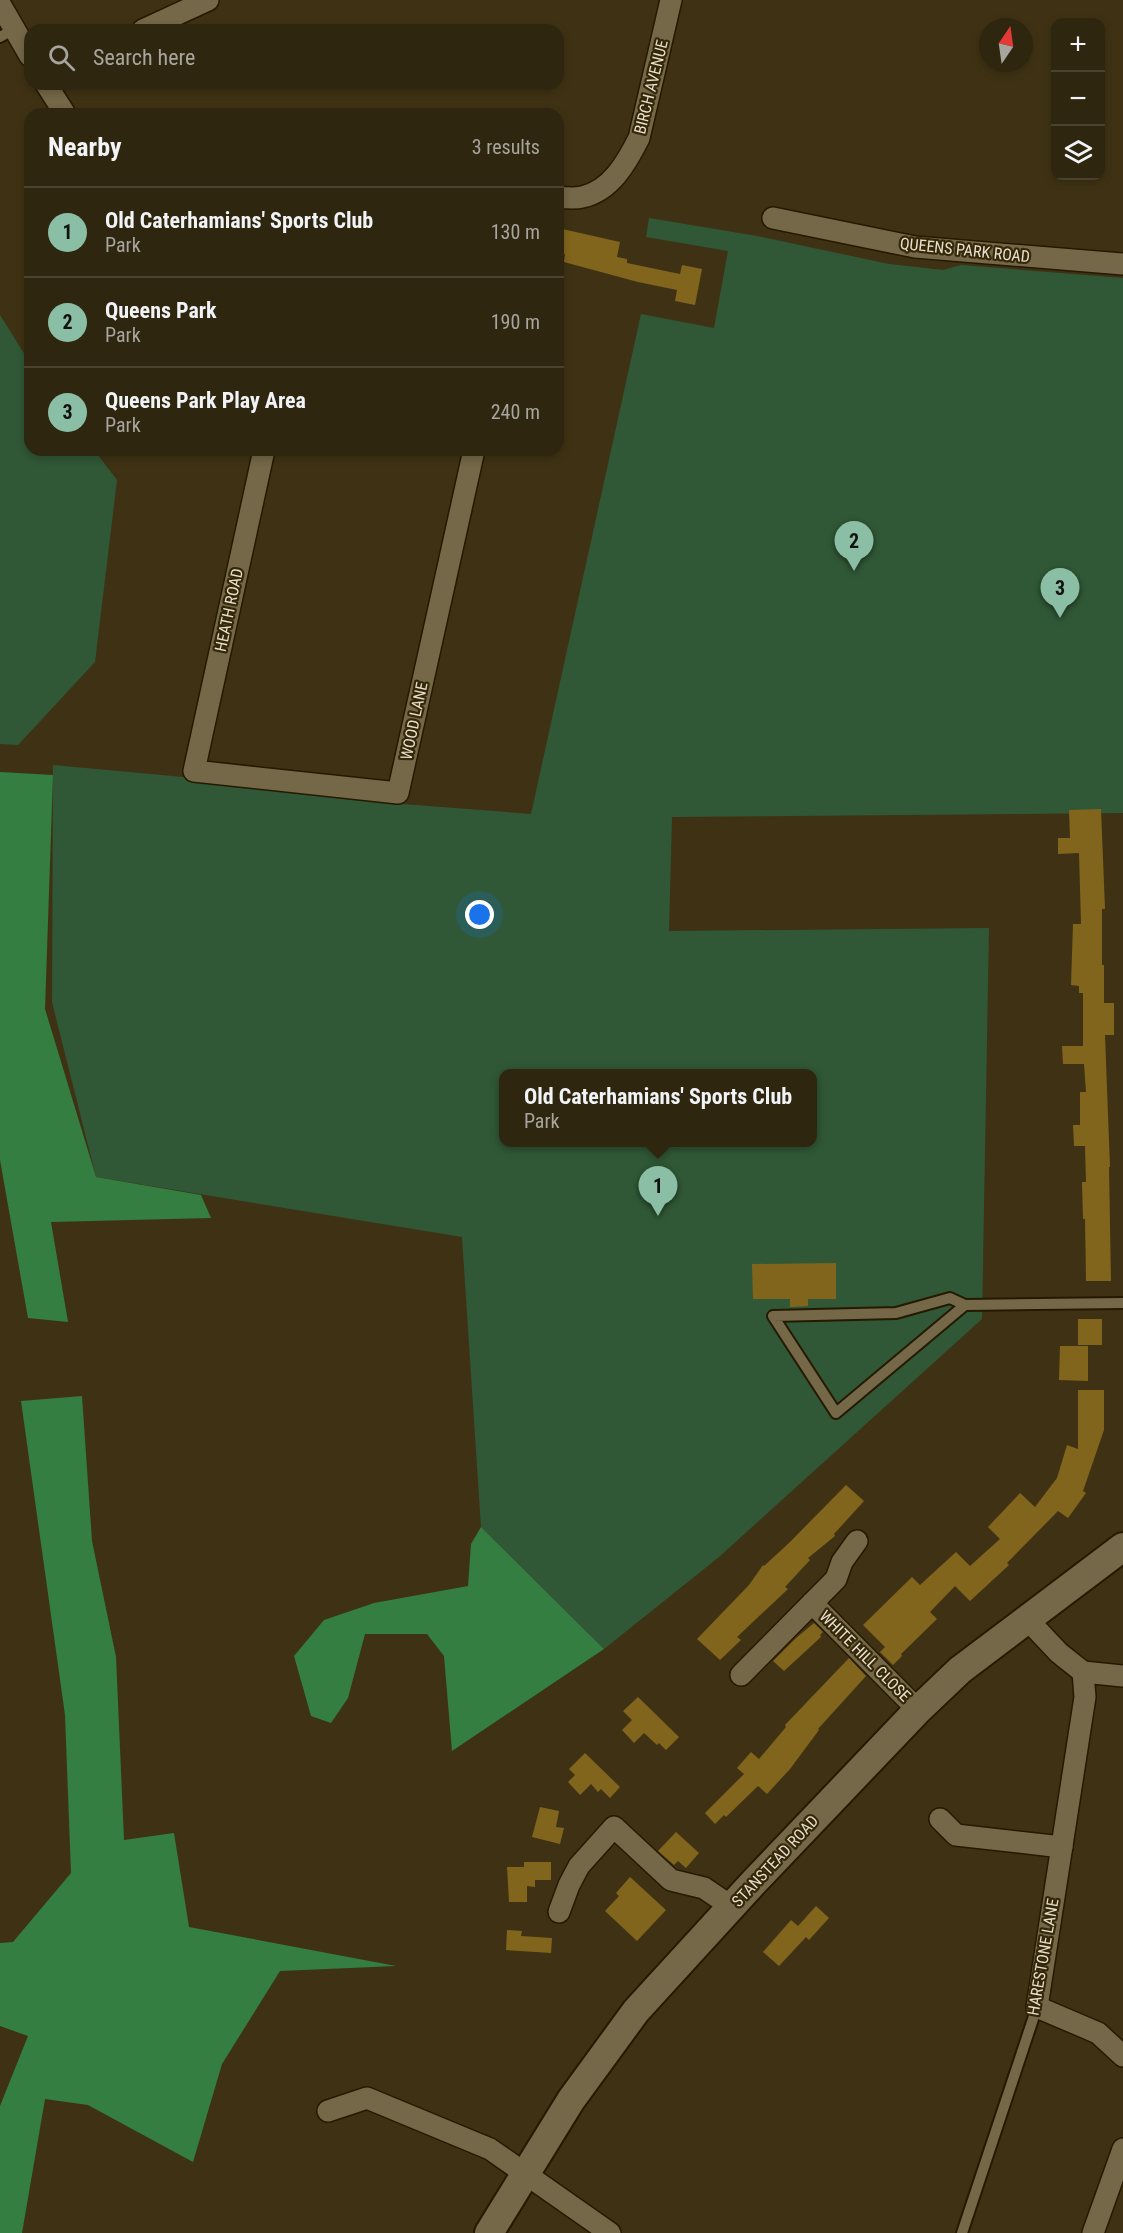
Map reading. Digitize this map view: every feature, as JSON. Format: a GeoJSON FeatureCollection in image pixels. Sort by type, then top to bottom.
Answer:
{"type":"FeatureCollection","features":[{"type":"Feature","properties":{"kind":"street"},"geometry":{"type":"LineString","coordinates":[[156,24],[208,0]]}},
{"type":"Feature","properties":{"kind":"street","name":"BIRCH AVENUE"},"geometry":{"type":"LineString","coordinates":[[564,198],[582,197],[597,191],[613,179],[639,138],[671,0]]}},
{"type":"Feature","properties":{"kind":"street"},"geometry":{"type":"LineString","coordinates":[[0,4],[7,33],[24,50]]}},
{"type":"Feature","properties":{"kind":"street"},"geometry":{"type":"LineString","coordinates":[[50,90],[60,108]]}},
{"type":"Feature","properties":{"kind":"street","name":"QUEENS PARK ROAD"},"geometry":{"type":"LineString","coordinates":[[773,218],[915,247],[1123,264]]}},
{"type":"Feature","properties":{"kind":"street","name":"HEATH ROAD"},"geometry":{"type":"LineString","coordinates":[[194,771],[263,456]]}},
{"type":"Feature","properties":{"kind":"street","name":"WOOD LANE"},"geometry":{"type":"LineString","coordinates":[[194,771],[398,793],[473,456]]}},
{"type":"Feature","properties":{"kind":"street","name":"WHITE HILL CLOSE"},"geometry":{"type":"LineString","coordinates":[[741,1675],[836,1579],[842,1562],[857,1541]]}},
{"type":"Feature","properties":{"kind":"street","name":"STANSTEAD ROAD"},"geometry":{"type":"LineString","coordinates":[[489,2233],[571,2100],[636,2011],[732,1907],[918,1710],[960,1670],[1123,1547]]}},
{"type":"Feature","properties":{"kind":"street","name":"WHITE HILL CLOSE"},"geometry":{"type":"LineString","coordinates":[[812,1603],[918,1710]]}},
{"type":"Feature","properties":{"kind":"street"},"geometry":{"type":"LineString","coordinates":[[1027,1619],[1059,1653],[1083,1672],[1123,1676]]}},
{"type":"Feature","properties":{"kind":"street","name":"HARESTONE LANE"},"geometry":{"type":"LineString","coordinates":[[1037,2007],[1085,1697],[1083,1672]]}},
{"type":"Feature","properties":{"kind":"street"},"geometry":{"type":"LineString","coordinates":[[940,1819],[956,1835],[1062,1847]]}},
{"type":"Feature","properties":{"kind":"street"},"geometry":{"type":"LineString","coordinates":[[559,1912],[579,1866],[614,1827],[671,1880],[704,1887],[732,1907]]}},
{"type":"Feature","properties":{"kind":"street"},"geometry":{"type":"LineString","coordinates":[[1037,2007],[1098,2033],[1123,2056]]}},
{"type":"Feature","properties":{"kind":"street"},"geometry":{"type":"LineString","coordinates":[[328,2111],[368,2098],[490,2149],[609,2233]]}},
{"type":"Feature","properties":{"kind":"street"},"geometry":{"type":"LineString","coordinates":[[1093,2233],[1122,2152]]}},
{"type":"Feature","properties":{"kind":"lane"},"geometry":{"type":"LineString","coordinates":[[965,1305],[836,1413],[773,1316],[896,1313],[950,1298],[965,1305],[1123,1303]]}},
{"type":"Feature","properties":{"kind":"lane","name":"HARESTONE LANE"},"geometry":{"type":"LineString","coordinates":[[962,2233],[1037,2007]]}},
{"type":"Feature","properties":{"kind":"green space"},"geometry":{"type":"Polygon","coordinates":[[[649,218],[757,236],[889,264],[943,270],[961,265],[1123,278],[1123,813],[672,817],[669,931],[989,928],[982,1319],[719,1557],[604,1649],[481,1527],[462,1237],[96,1177],[52,1002],[53,765],[183,777],[402,804],[531,814],[641,314],[714,328],[728,251],[646,237],[649,218]]]}},
{"type":"Feature","properties":{"kind":"green space"},"geometry":{"type":"Polygon","coordinates":[[[0,315],[24,353],[24,456],[99,456],[117,480],[95,662],[18,745],[0,744],[0,315]]]}},
{"type":"Feature","properties":{"kind":"green space"},"geometry":{"type":"Polygon","coordinates":[[[0,772],[53,775],[45,1009],[96,1177],[201,1195],[211,1218],[51,1222],[68,1322],[28,1318],[0,1160],[0,772]]]}},
{"type":"Feature","properties":{"kind":"green space"},"geometry":{"type":"Polygon","coordinates":[[[82,1396],[92,1541],[116,1657],[124,1840],[174,1833],[189,1927],[396,1966],[280,1971],[222,2064],[193,2162],[88,2105],[45,2099],[22,2233],[0,2233],[0,2106],[28,2036],[0,2026],[0,1943],[13,1942],[71,1873],[65,1715],[21,1401],[82,1396]]]}},
{"type":"Feature","properties":{"kind":"green space"},"geometry":{"type":"Polygon","coordinates":[[[481,1527],[604,1649],[452,1751],[444,1656],[427,1634],[365,1634],[348,1698],[331,1723],[311,1716],[294,1656],[324,1620],[374,1603],[468,1586],[471,1544],[481,1527]]]}},
{"type":"Feature","properties":{"kind":"building"},"geometry":{"type":"Polygon","coordinates":[[[564,229],[620,242],[617,257],[627,259],[627,263],[680,274],[682,265],[702,269],[695,305],[675,301],[677,290],[564,262],[564,229]]]}},
{"type":"Feature","properties":{"kind":"building"},"geometry":{"type":"Polygon","coordinates":[[[1101,809],[1105,909],[1102,909],[1104,1003],[1114,1003],[1114,1035],[1105,1035],[1111,1281],[1086,1281],[1082,1182],[1086,1182],[1085,1146],[1074,1146],[1073,1125],[1080,1125],[1080,1092],[1086,1092],[1084,1064],[1063,1064],[1062,1046],[1083,1046],[1083,993],[1079,993],[1079,986],[1071,985],[1073,924],[1081,924],[1079,853],[1058,854],[1058,838],[1070,838],[1069,810],[1101,809]]]}},
{"type":"Feature","properties":{"kind":"building"},"geometry":{"type":"Polygon","coordinates":[[[836,1263],[836,1299],[808,1299],[808,1306],[790,1307],[790,1299],[753,1299],[752,1264],[836,1263]]]}},
{"type":"Feature","properties":{"kind":"building"},"geometry":{"type":"Polygon","coordinates":[[[1078,1319],[1102,1319],[1102,1345],[1078,1345],[1078,1319]]]}},
{"type":"Feature","properties":{"kind":"building"},"geometry":{"type":"Polygon","coordinates":[[[1060,1346],[1088,1346],[1088,1381],[1059,1380],[1060,1346]]]}},
{"type":"Feature","properties":{"kind":"building"},"geometry":{"type":"Polygon","coordinates":[[[1078,1390],[1104,1390],[1104,1430],[1083,1491],[1086,1493],[1068,1518],[1058,1511],[1007,1563],[1009,1565],[970,1601],[955,1586],[930,1612],[937,1619],[901,1654],[902,1656],[893,1665],[880,1652],[885,1647],[863,1625],[912,1577],[920,1585],[956,1552],[970,1566],[1000,1539],[988,1527],[1020,1493],[1035,1507],[1057,1478],[1067,1445],[1078,1449],[1078,1390]]]}},
{"type":"Feature","properties":{"kind":"building"},"geometry":{"type":"Polygon","coordinates":[[[846,1485],[864,1501],[834,1534],[835,1536],[808,1558],[810,1560],[785,1587],[788,1589],[737,1637],[741,1640],[720,1660],[697,1639],[749,1585],[763,1565],[790,1542],[846,1485]]]}},
{"type":"Feature","properties":{"kind":"building"},"geometry":{"type":"Polygon","coordinates":[[[814,1623],[823,1632],[821,1637],[784,1671],[773,1661],[814,1623]]]}},
{"type":"Feature","properties":{"kind":"building"},"geometry":{"type":"Polygon","coordinates":[[[849,1658],[866,1676],[818,1729],[790,1769],[767,1794],[758,1786],[726,1817],[724,1815],[715,1824],[705,1813],[744,1774],[737,1768],[751,1752],[759,1759],[786,1727],[785,1725],[849,1658]]]}},
{"type":"Feature","properties":{"kind":"building"},"geometry":{"type":"Polygon","coordinates":[[[638,1697],[679,1737],[666,1750],[644,1733],[634,1743],[622,1730],[632,1720],[623,1711],[638,1697]]]}},
{"type":"Feature","properties":{"kind":"building"},"geometry":{"type":"Polygon","coordinates":[[[585,1753],[620,1787],[610,1798],[601,1789],[598,1792],[591,1784],[580,1795],[568,1782],[575,1775],[569,1769],[585,1753]]]}},
{"type":"Feature","properties":{"kind":"building"},"geometry":{"type":"Polygon","coordinates":[[[540,1807],[559,1811],[556,1827],[564,1828],[560,1844],[532,1837],[540,1807]]]}},
{"type":"Feature","properties":{"kind":"building"},"geometry":{"type":"Polygon","coordinates":[[[676,1832],[699,1853],[686,1868],[678,1861],[674,1865],[658,1851],[676,1832]]]}},
{"type":"Feature","properties":{"kind":"building"},"geometry":{"type":"Polygon","coordinates":[[[524,1862],[551,1862],[551,1880],[535,1880],[535,1887],[527,1886],[527,1902],[509,1902],[507,1867],[524,1867],[524,1862]]]}},
{"type":"Feature","properties":{"kind":"building"},"geometry":{"type":"Polygon","coordinates":[[[630,1877],[666,1910],[637,1941],[605,1911],[619,1896],[616,1893],[630,1877]]]}},
{"type":"Feature","properties":{"kind":"building"},"geometry":{"type":"Polygon","coordinates":[[[816,1906],[829,1918],[809,1940],[806,1937],[779,1966],[763,1952],[791,1920],[798,1926],[816,1906]]]}},
{"type":"Feature","properties":{"kind":"building"},"geometry":{"type":"Polygon","coordinates":[[[507,1930],[522,1931],[521,1936],[552,1938],[551,1953],[506,1950],[507,1930]]]}},
{"type":"Feature","properties":{"kind":"place","name":"Queens Park"},"geometry":{"type":"Point","coordinates":[854,571]}},
{"type":"Feature","properties":{"kind":"place","name":"Queens Park Play Area"},"geometry":{"type":"Point","coordinates":[1060,618]}},
{"type":"Feature","properties":{"kind":"place","name":"Old Caterhamians' Sports Club"},"geometry":{"type":"Point","coordinates":[658,1216]}}]}
